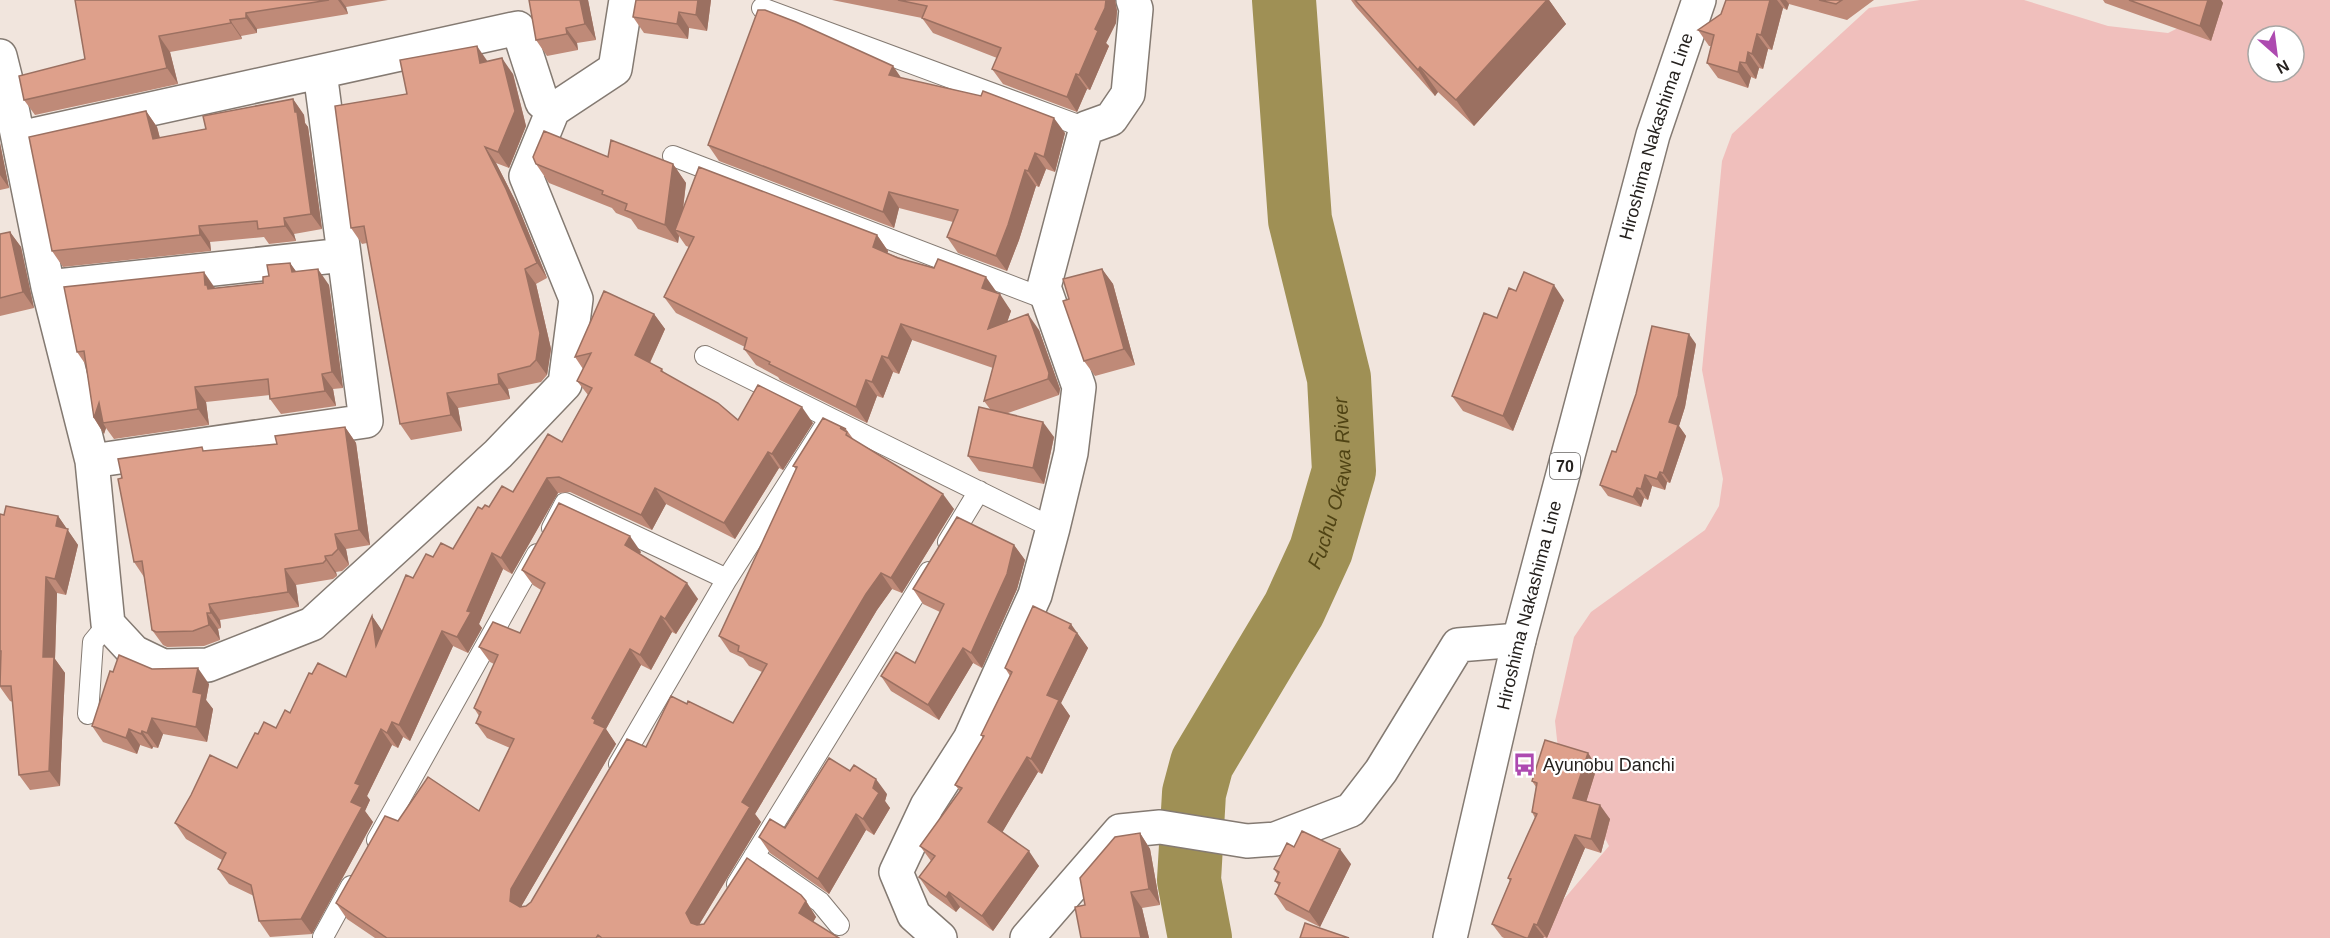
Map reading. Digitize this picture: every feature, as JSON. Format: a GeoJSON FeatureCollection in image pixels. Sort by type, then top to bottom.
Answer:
{"type":"FeatureCollection","features":[{"type":"Feature","properties":{"kind":"street"},"geometry":{"type":"LineString","coordinates":[[0,56],[19,138],[48,287],[92,461],[108,624],[134,652],[163,666],[208,665],[312,624],[498,454],[565,384],[576,298],[526,176],[553,110],[615,69],[626,0]]}},
{"type":"Feature","properties":{"kind":"street"},"geometry":{"type":"LineString","coordinates":[[940,938],[914,915],[896,872],[927,806],[970,739],[1035,595],[1071,453],[1079,387],[1044,287],[1086,128],[1111,119],[1128,94],[1136,9],[1134,0]]}},
{"type":"Feature","properties":{"kind":"street","name":"Hiroshima Nakashima Line"},"geometry":{"type":"LineString","coordinates":[[1449,938],[1519,640],[1653,135],[1699,0]]}},
{"type":"Feature","properties":{"kind":"street"},"geometry":{"type":"LineString","coordinates":[[19,138],[518,28],[542,102],[553,110]]}},
{"type":"Feature","properties":{"kind":"street"},"geometry":{"type":"LineString","coordinates":[[92,461],[366,421],[320,72]]}},
{"type":"Feature","properties":{"kind":"street"},"geometry":{"type":"LineString","coordinates":[[48,287],[344,255]]}},
{"type":"Feature","properties":{"kind":"street"},"geometry":{"type":"LineString","coordinates":[[1027,938],[1120,831],[1160,827],[1247,841],[1275,839],[1351,810],[1381,771],[1458,645],[1519,640]]}},
{"type":"Feature","properties":{"kind":"lane"},"geometry":{"type":"LineString","coordinates":[[762,8],[1086,128]]}},
{"type":"Feature","properties":{"kind":"lane"},"geometry":{"type":"LineString","coordinates":[[673,156],[1048,300]]}},
{"type":"Feature","properties":{"kind":"lane"},"geometry":{"type":"LineString","coordinates":[[705,356],[1053,528]]}},
{"type":"Feature","properties":{"kind":"lane"},"geometry":{"type":"LineString","coordinates":[[609,781],[727,579],[830,418]]}},
{"type":"Feature","properties":{"kind":"lane"},"geometry":{"type":"LineString","coordinates":[[726,902],[979,491]]}},
{"type":"Feature","properties":{"kind":"lane"},"geometry":{"type":"LineString","coordinates":[[323,937],[566,503],[727,579]]}},
{"type":"Feature","properties":{"kind":"lane"},"geometry":{"type":"LineString","coordinates":[[88,714],[93,642],[108,624]]}},
{"type":"Feature","properties":{"kind":"lane"},"geometry":{"type":"LineString","coordinates":[[754,856],[820,902],[839,925]]}},
{"type":"Feature","properties":{"kind":"shaded area"},"geometry":{"type":"Polygon","coordinates":[[[1920,0],[2024,0],[2108,26],[2168,33],[2194,20],[2199,0],[2330,0],[2330,938],[1531,938],[1609,846],[1558,749],[1555,721],[1574,637],[1591,612],[1705,530],[1719,506],[1723,479],[1702,370],[1722,161],[1732,134],[1869,8],[1920,0]]]}},
{"type":"Feature","properties":{"kind":"building"},"geometry":{"type":"Polygon","coordinates":[[[75,0],[329,0],[246,13],[246,18],[230,20],[231,23],[159,36],[167,68],[24,100],[19,76],[85,59],[75,0]]]}},
{"type":"Feature","properties":{"kind":"building"},"geometry":{"type":"Polygon","coordinates":[[[529,0],[580,0],[585,24],[566,28],[567,34],[536,40],[529,0]]]}},
{"type":"Feature","properties":{"kind":"building"},"geometry":{"type":"Polygon","coordinates":[[[636,0],[698,0],[696,15],[679,12],[677,24],[633,17],[636,0]]]}},
{"type":"Feature","properties":{"kind":"building"},"geometry":{"type":"Polygon","coordinates":[[[898,0],[1106,0],[1105,8],[1095,29],[1098,31],[1067,97],[992,69],[1001,48],[922,18],[927,6],[898,0]]]}},
{"type":"Feature","properties":{"kind":"building"},"geometry":{"type":"Polygon","coordinates":[[[1355,0],[1547,0],[1456,100],[1420,67],[1418,70],[1355,0]]]}},
{"type":"Feature","properties":{"kind":"building"},"geometry":{"type":"Polygon","coordinates":[[[1726,0],[1770,0],[1761,35],[1757,34],[1752,54],[1748,52],[1746,63],[1740,62],[1738,72],[1707,63],[1714,35],[1698,30],[1721,14],[1726,0]]]}},
{"type":"Feature","properties":{"kind":"building"},"geometry":{"type":"Polygon","coordinates":[[[1819,0],[1842,0],[1836,4],[1819,0]]]}},
{"type":"Feature","properties":{"kind":"building"},"geometry":{"type":"Polygon","coordinates":[[[2129,0],[2208,0],[2200,26],[2129,0]]]}},
{"type":"Feature","properties":{"kind":"building"},"geometry":{"type":"Polygon","coordinates":[[[758,10],[765,10],[796,22],[893,66],[889,75],[981,96],[983,91],[1054,118],[1044,157],[1035,153],[1028,171],[1025,170],[996,256],[947,237],[958,210],[889,192],[883,212],[708,145],[758,10]]]}},
{"type":"Feature","properties":{"kind":"building"},"geometry":{"type":"Polygon","coordinates":[[[477,46],[480,63],[502,58],[515,111],[498,152],[485,147],[506,189],[537,263],[525,269],[540,333],[536,360],[530,366],[498,374],[499,384],[447,393],[451,415],[400,424],[364,226],[351,228],[335,106],[407,94],[400,60],[477,46]]]}},
{"type":"Feature","properties":{"kind":"building"},"geometry":{"type":"Polygon","coordinates":[[[293,99],[295,112],[297,112],[311,214],[284,218],[285,226],[258,229],[257,221],[199,226],[200,235],[52,251],[29,137],[146,111],[153,139],[206,129],[203,116],[293,99]]]}},
{"type":"Feature","properties":{"kind":"building"},"geometry":{"type":"Polygon","coordinates":[[[544,131],[608,157],[611,140],[673,164],[665,225],[625,210],[627,204],[602,194],[603,191],[536,164],[533,157],[544,131]]]}},
{"type":"Feature","properties":{"kind":"building"},"geometry":{"type":"Polygon","coordinates":[[[699,167],[877,235],[873,247],[898,258],[934,268],[938,259],[986,277],[982,288],[1000,294],[988,329],[1028,314],[1049,373],[1048,379],[984,401],[996,356],[901,324],[888,358],[882,356],[872,382],[866,380],[856,407],[769,364],[770,362],[744,349],[747,338],[664,297],[694,237],[675,230],[699,167]]]}},
{"type":"Feature","properties":{"kind":"building"},"geometry":{"type":"Polygon","coordinates":[[[10,232],[23,292],[0,298],[0,234],[10,232]]]}},
{"type":"Feature","properties":{"kind":"building"},"geometry":{"type":"Polygon","coordinates":[[[290,263],[292,272],[318,269],[332,372],[322,374],[325,391],[270,399],[268,379],[195,387],[198,409],[103,423],[99,403],[94,418],[84,351],[77,352],[64,287],[204,272],[205,285],[208,289],[263,283],[263,277],[269,276],[267,265],[290,263]]]}},
{"type":"Feature","properties":{"kind":"building"},"geometry":{"type":"Polygon","coordinates":[[[1102,269],[1124,349],[1084,361],[1063,301],[1069,299],[1063,279],[1102,269]]]}},
{"type":"Feature","properties":{"kind":"building"},"geometry":{"type":"Polygon","coordinates":[[[1524,272],[1554,285],[1503,416],[1452,396],[1484,313],[1497,318],[1509,288],[1516,291],[1524,272]]]}},
{"type":"Feature","properties":{"kind":"building"},"geometry":{"type":"Polygon","coordinates":[[[604,291],[654,314],[635,355],[718,403],[738,420],[758,385],[802,407],[772,454],[768,452],[724,523],[655,488],[641,515],[559,477],[547,478],[501,558],[492,553],[467,611],[471,612],[457,637],[442,631],[399,725],[392,722],[387,733],[381,729],[355,783],[360,785],[351,802],[362,807],[301,919],[259,921],[251,885],[218,869],[226,853],[175,823],[210,755],[237,768],[255,733],[258,734],[264,722],[276,728],[285,710],[290,713],[309,673],[312,674],[318,663],[346,677],[372,616],[376,646],[406,575],[413,578],[426,554],[433,557],[441,543],[453,549],[478,507],[482,509],[485,505],[489,507],[502,486],[513,492],[548,434],[562,442],[592,388],[577,381],[591,353],[575,357],[604,291]]]}},
{"type":"Feature","properties":{"kind":"building"},"geometry":{"type":"Polygon","coordinates":[[[1652,326],[1689,334],[1678,396],[1669,422],[1678,425],[1663,473],[1660,472],[1657,479],[1645,475],[1641,489],[1637,488],[1633,497],[1600,485],[1612,451],[1616,452],[1636,394],[1652,326]]]}},
{"type":"Feature","properties":{"kind":"building"},"geometry":{"type":"Polygon","coordinates":[[[979,407],[1043,422],[1033,468],[968,456],[979,407]]]}},
{"type":"Feature","properties":{"kind":"building"},"geometry":{"type":"Polygon","coordinates":[[[823,418],[846,429],[840,428],[847,432],[846,435],[943,494],[891,578],[881,573],[866,594],[742,802],[750,807],[686,913],[691,923],[704,924],[747,858],[801,895],[806,901],[799,913],[839,938],[602,938],[598,935],[596,938],[387,938],[336,903],[385,816],[398,821],[428,777],[479,811],[514,739],[476,723],[481,712],[474,708],[498,655],[479,647],[493,622],[520,633],[545,583],[522,570],[559,503],[630,536],[625,545],[687,583],[665,619],[661,616],[640,655],[630,649],[592,718],[595,720],[594,723],[605,728],[511,889],[510,901],[520,907],[531,902],[627,739],[646,747],[671,696],[687,704],[688,701],[733,723],[767,664],[738,651],[739,646],[719,636],[797,467],[793,466],[823,418]]]}},
{"type":"Feature","properties":{"kind":"building"},"geometry":{"type":"Polygon","coordinates":[[[345,427],[359,530],[335,534],[338,549],[332,555],[325,556],[326,560],[323,563],[285,569],[288,592],[209,604],[211,613],[207,613],[209,625],[193,631],[156,632],[152,630],[142,561],[134,562],[118,479],[122,478],[118,459],[202,447],[203,451],[277,444],[275,436],[345,427]]]}},
{"type":"Feature","properties":{"kind":"building"},"geometry":{"type":"Polygon","coordinates":[[[6,506],[58,516],[56,526],[68,529],[55,579],[46,577],[43,657],[54,657],[49,771],[19,775],[11,686],[0,686],[0,514],[4,515],[6,506]]]}},
{"type":"Feature","properties":{"kind":"building"},"geometry":{"type":"Polygon","coordinates":[[[957,517],[1014,545],[1007,574],[971,653],[963,648],[928,705],[881,676],[896,652],[915,663],[944,604],[913,589],[957,517]]]}},
{"type":"Feature","properties":{"kind":"building"},"geometry":{"type":"Polygon","coordinates":[[[1033,606],[1071,624],[1069,628],[1077,633],[1047,695],[1059,700],[1031,759],[1027,757],[988,822],[1029,851],[982,916],[949,892],[946,897],[919,877],[935,856],[920,846],[962,788],[955,785],[984,736],[981,735],[1012,672],[1005,668],[1033,606]]]}},
{"type":"Feature","properties":{"kind":"building"},"geometry":{"type":"Polygon","coordinates":[[[119,655],[152,669],[198,668],[193,692],[202,694],[196,727],[152,718],[147,733],[142,731],[141,734],[129,729],[126,738],[92,726],[110,671],[113,672],[119,655]]]}},
{"type":"Feature","properties":{"kind":"building"},"geometry":{"type":"Polygon","coordinates":[[[1545,740],[1588,753],[1573,798],[1600,805],[1591,839],[1575,835],[1537,925],[1534,924],[1526,938],[1492,924],[1511,879],[1508,878],[1537,814],[1532,812],[1537,783],[1532,781],[1545,740]]]}},
{"type":"Feature","properties":{"kind":"building"},"geometry":{"type":"Polygon","coordinates":[[[829,758],[850,771],[854,765],[876,779],[873,788],[879,793],[863,819],[856,814],[818,879],[759,837],[770,819],[785,828],[829,758]]]}},
{"type":"Feature","properties":{"kind":"building"},"geometry":{"type":"Polygon","coordinates":[[[1302,831],[1340,849],[1309,912],[1275,894],[1280,883],[1275,881],[1279,872],[1274,869],[1287,843],[1294,847],[1302,831]]]}},
{"type":"Feature","properties":{"kind":"building"},"geometry":{"type":"Polygon","coordinates":[[[1140,833],[1149,889],[1131,892],[1141,938],[1081,938],[1075,907],[1085,905],[1080,878],[1115,837],[1140,833]]]}},
{"type":"Feature","properties":{"kind":"building"},"geometry":{"type":"Polygon","coordinates":[[[1305,923],[1349,938],[1300,938],[1305,923]]]}},
{"type":"Feature","properties":{"kind":"waterway","name":"Fuchu Okawa River"},"geometry":{"type":"LineString","coordinates":[[1200,938],[1189,880],[1194,793],[1202,763],[1294,609],[1321,550],[1344,471],[1339,378],[1300,220],[1284,0]]}},
{"type":"Feature","properties":{"kind":"place","name":"Ayunobu Danchi"},"geometry":{"type":"Point","coordinates":[1525,765]}}]}
